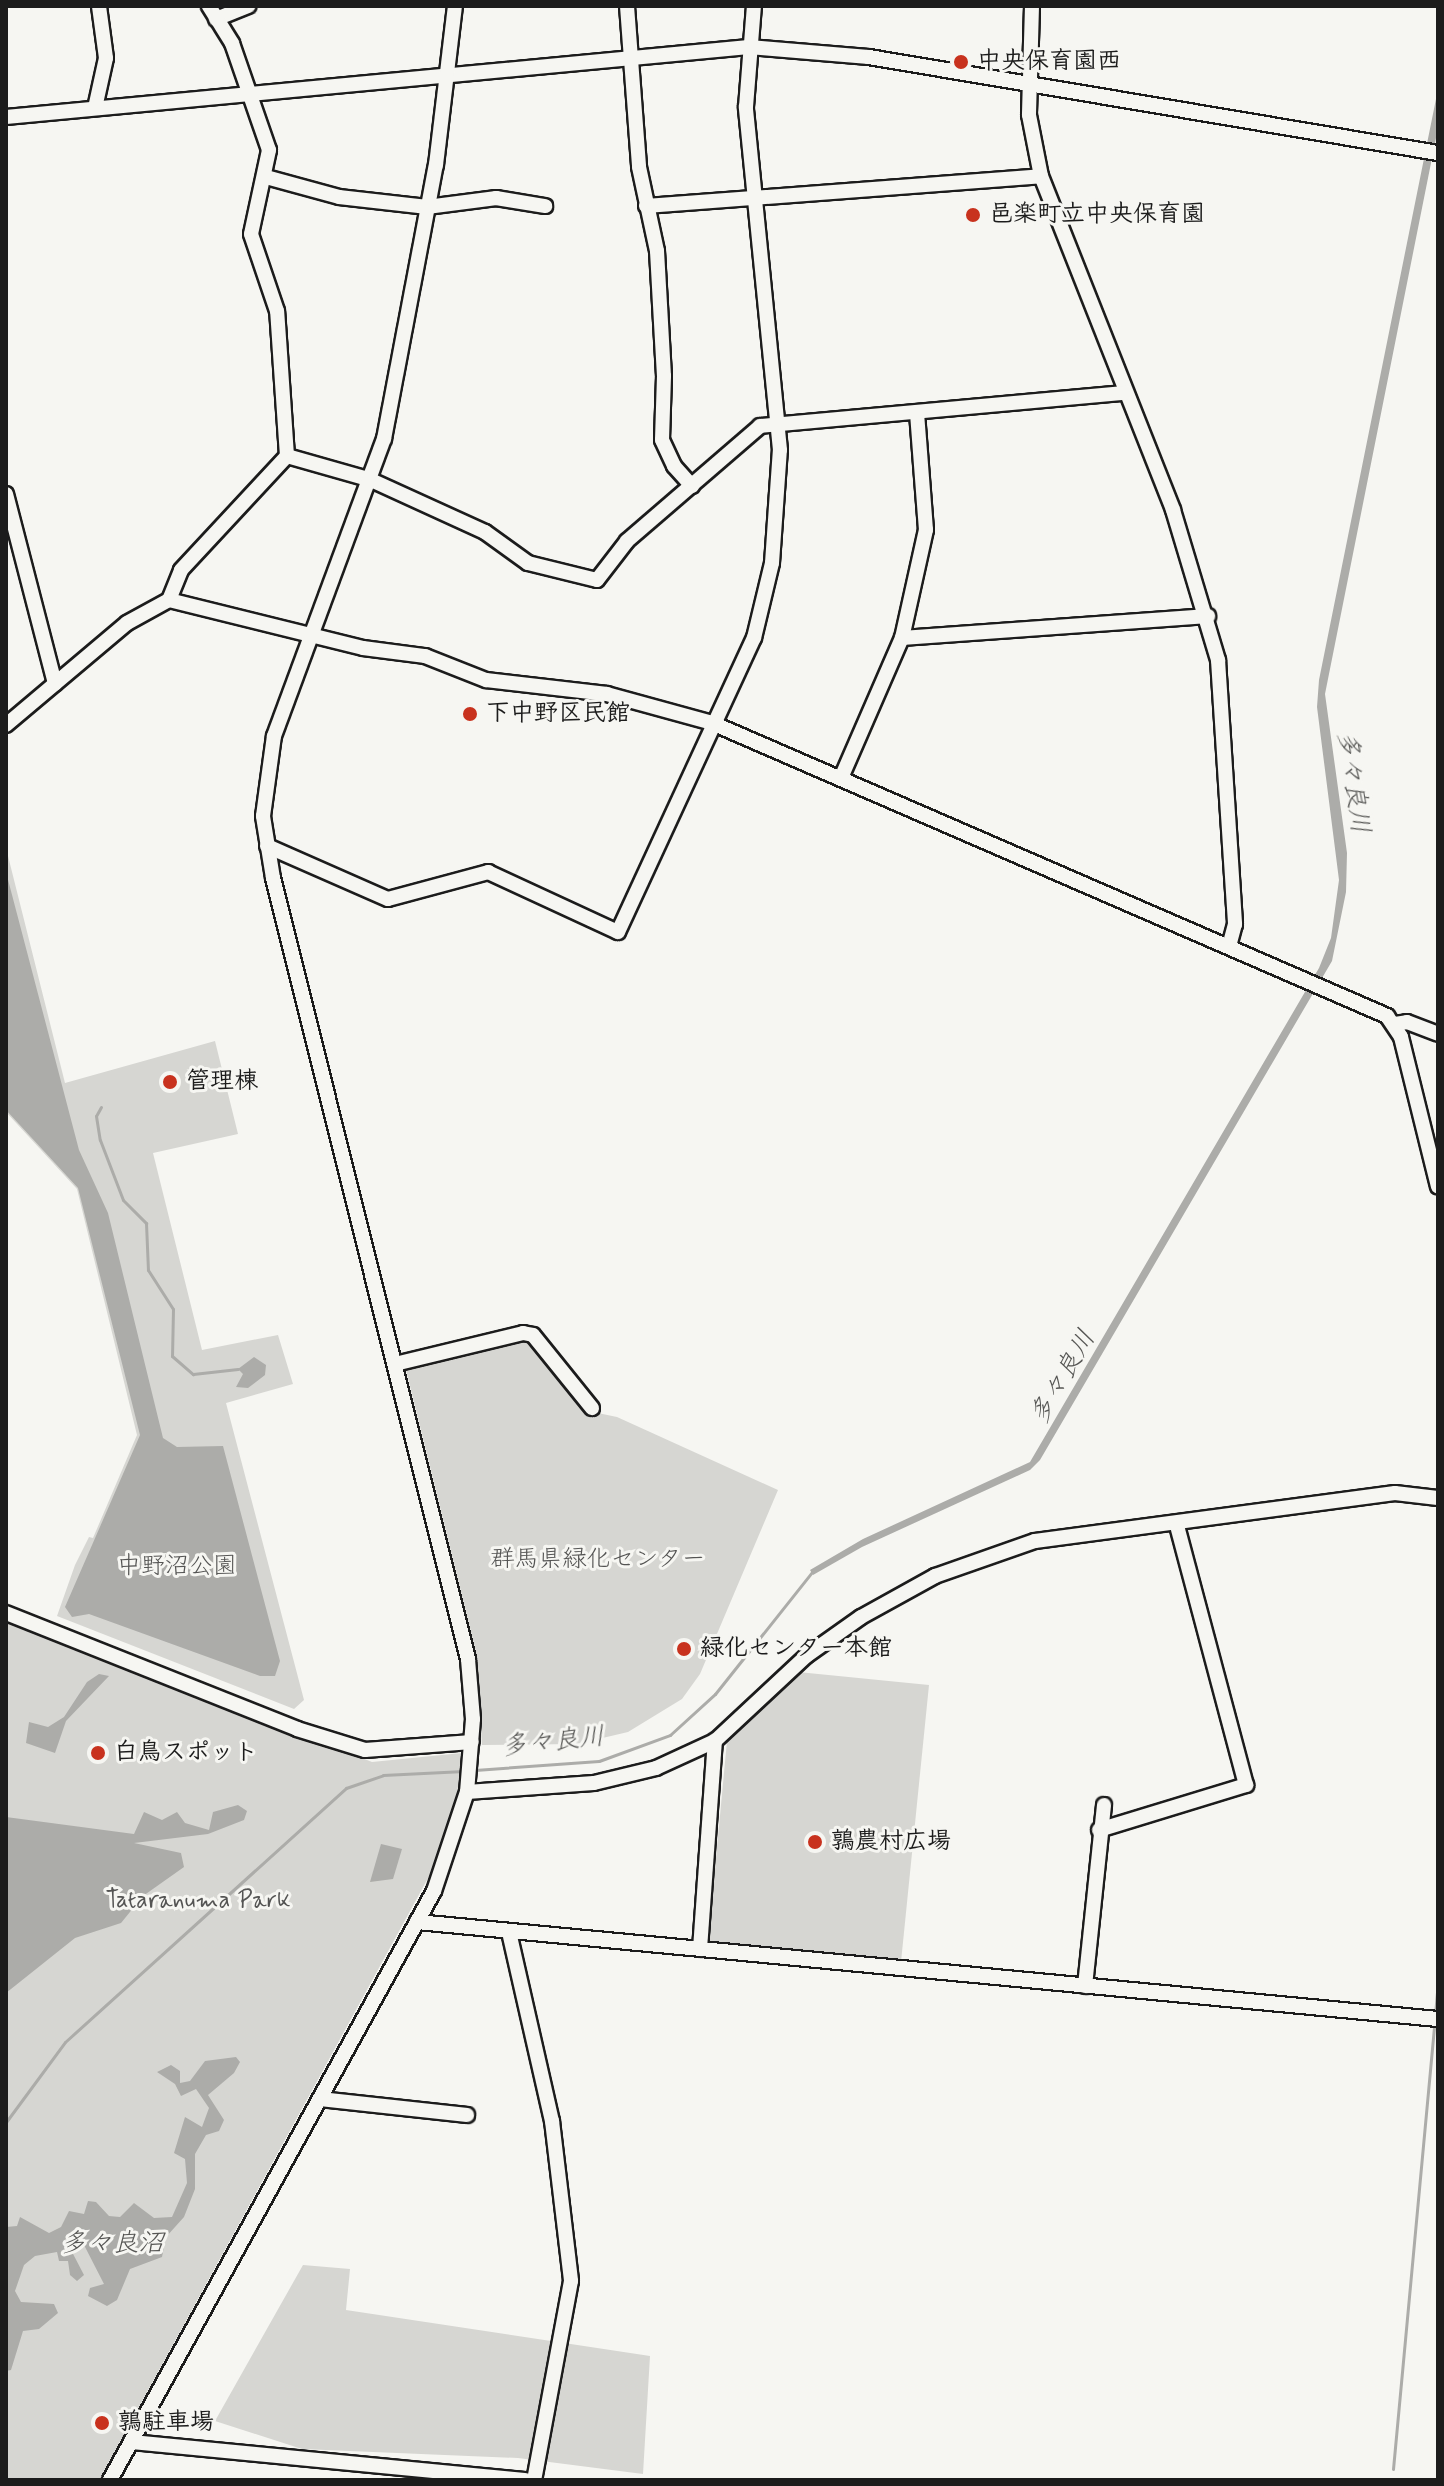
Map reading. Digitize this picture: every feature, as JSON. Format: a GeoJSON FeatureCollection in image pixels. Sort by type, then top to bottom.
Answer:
{"type":"FeatureCollection","features":[{"type":"Feature","properties":{"kind":"street"},"geometry":{"type":"LineString","coordinates":[[95,108],[106,58],[99,6]]}},
{"type":"Feature","properties":{"kind":"street"},"geometry":{"type":"LineString","coordinates":[[6,725],[127,623],[169,600],[181,570],[287,456],[277,311],[251,234],[266,177],[269,150],[232,43],[213,12],[249,6]]}},
{"type":"Feature","properties":{"kind":"street"},"geometry":{"type":"LineString","coordinates":[[110,2480],[417,1922],[446,1865],[467,1790],[472,1748],[468,1659],[267,846],[263,816],[274,736],[384,439],[427,207],[449,72],[455,6]]}},
{"type":"Feature","properties":{"kind":"street"},"geometry":{"type":"LineString","coordinates":[[627,6],[646,206],[657,251],[664,376],[662,440],[674,466],[692,486]]}},
{"type":"Feature","properties":{"kind":"street"},"geometry":{"type":"LineString","coordinates":[[267,846],[388,899],[488,872],[618,932],[762,612],[776,524],[776,423],[746,107],[754,6]]}},
{"type":"Feature","properties":{"kind":"street"},"geometry":{"type":"LineString","coordinates":[[1032,6],[1030,131],[1041,176],[1126,393],[1208,616],[1223,721],[1235,924],[1229,946]]}},
{"type":"Feature","properties":{"kind":"street"},"geometry":{"type":"LineString","coordinates":[[6,117],[631,54],[749,47],[857,55],[1438,153]]}},
{"type":"Feature","properties":{"kind":"street"},"geometry":{"type":"LineString","coordinates":[[646,206],[1041,176]]}},
{"type":"Feature","properties":{"kind":"street"},"geometry":{"type":"LineString","coordinates":[[266,177],[339,197],[427,207],[496,198],[545,206]]}},
{"type":"Feature","properties":{"kind":"street"},"geometry":{"type":"LineString","coordinates":[[287,456],[371,480],[485,532],[528,563],[597,580],[627,541],[760,426],[1126,393]]}},
{"type":"Feature","properties":{"kind":"street"},"geometry":{"type":"LineString","coordinates":[[841,778],[902,638],[926,530],[917,412]]}},
{"type":"Feature","properties":{"kind":"street"},"geometry":{"type":"LineString","coordinates":[[6,494],[10,527],[55,684]]}},
{"type":"Feature","properties":{"kind":"street"},"geometry":{"type":"LineString","coordinates":[[169,600],[363,648],[438,659],[486,680],[607,694],[712,723],[1341,993],[1395,1024],[1407,1022],[1438,1034]]}},
{"type":"Feature","properties":{"kind":"street"},"geometry":{"type":"LineString","coordinates":[[902,638],[1208,616]]}},
{"type":"Feature","properties":{"kind":"street"},"geometry":{"type":"LineString","coordinates":[[1395,1024],[1438,1187]]}},
{"type":"Feature","properties":{"kind":"street"},"geometry":{"type":"LineString","coordinates":[[395,1364],[523,1333],[533,1335],[592,1408]]}},
{"type":"Feature","properties":{"kind":"street"},"geometry":{"type":"LineString","coordinates":[[467,1790],[631,1776],[715,1741],[829,1638],[935,1576],[1035,1541],[1177,1526],[1395,1493],[1438,1498]]}},
{"type":"Feature","properties":{"kind":"street"},"geometry":{"type":"LineString","coordinates":[[1099,1830],[1246,1785],[1177,1526]]}},
{"type":"Feature","properties":{"kind":"street"},"geometry":{"type":"LineString","coordinates":[[6,1613],[306,1732],[371,1751],[472,1748]]}},
{"type":"Feature","properties":{"kind":"street"},"geometry":{"type":"LineString","coordinates":[[700,1949],[715,1741]]}},
{"type":"Feature","properties":{"kind":"street"},"geometry":{"type":"LineString","coordinates":[[1085,1986],[1104,1805]]}},
{"type":"Feature","properties":{"kind":"street"},"geometry":{"type":"LineString","coordinates":[[417,1922],[1438,2019]]}},
{"type":"Feature","properties":{"kind":"street"},"geometry":{"type":"LineString","coordinates":[[509,1932],[552,2121],[571,2281],[534,2480]]}},
{"type":"Feature","properties":{"kind":"street"},"geometry":{"type":"LineString","coordinates":[[320,2099],[467,2115]]}},
{"type":"Feature","properties":{"kind":"street"},"geometry":{"type":"LineString","coordinates":[[131,2442],[525,2480]]}},
{"type":"Feature","properties":{"kind":"green space","name":"中野沼公園"},"geometry":{"type":"Polygon","coordinates":[[[6,848],[65,1083],[215,1041],[238,1134],[153,1153],[202,1350],[278,1335],[293,1384],[226,1403],[304,1700],[294,1709],[57,1616],[75,1565],[89,1537],[93,1538],[137,1435],[77,1189],[6,1112],[6,848]]]}},
{"type":"Feature","properties":{"kind":"green space","name":"群馬県緑化センター"},"geometry":{"type":"Polygon","coordinates":[[[523,1338],[588,1411],[617,1417],[778,1490],[700,1674],[682,1699],[628,1732],[577,1744],[482,1745],[476,1652],[405,1366],[523,1338]]]}},
{"type":"Feature","properties":{"kind":"green space","name":"Tataranuma Park"},"geometry":{"type":"Polygon","coordinates":[[[6,1617],[372,1762],[462,1753],[456,1803],[433,1869],[99,2480],[6,2480],[6,1617]]]}},
{"type":"Feature","properties":{"kind":"green space","name":"鶉農村広場"},"geometry":{"type":"Polygon","coordinates":[[[798,1672],[929,1685],[901,1962],[708,1943],[727,1741],[798,1672]]]}},
{"type":"Feature","properties":{"kind":"green space"},"geometry":{"type":"Polygon","coordinates":[[[303,2265],[350,2269],[346,2310],[650,2356],[643,2474],[518,2458],[302,2449],[215,2421],[303,2265]]]}},
{"type":"Feature","properties":{"kind":"water"},"geometry":{"type":"Polygon","coordinates":[[[1438,89],[1438,128],[1325,694],[1347,853],[1346,892],[1332,961],[1040,1460],[1030,1470],[862,1547],[813,1575],[810,1570],[863,1539],[1030,1462],[1319,968],[1331,938],[1339,880],[1317,707],[1319,680],[1438,89]]]}},
{"type":"Feature","properties":{"kind":"water"},"geometry":{"type":"Polygon","coordinates":[[[6,872],[79,1150],[108,1213],[163,1438],[177,1447],[223,1446],[280,1661],[275,1676],[260,1676],[89,1614],[72,1617],[65,1607],[140,1435],[78,1188],[6,1110],[6,872]]]}},
{"type":"Feature","properties":{"kind":"water"},"geometry":{"type":"Polygon","coordinates":[[[254,1357],[266,1365],[265,1375],[248,1388],[236,1387],[243,1374],[238,1369],[254,1357]]]}},
{"type":"Feature","properties":{"kind":"water"},"geometry":{"type":"Polygon","coordinates":[[[99,1674],[109,1676],[66,1721],[55,1753],[26,1743],[29,1722],[48,1727],[64,1717],[87,1682],[99,1674]]]}},
{"type":"Feature","properties":{"kind":"water"},"geometry":{"type":"Polygon","coordinates":[[[238,1805],[247,1811],[244,1820],[208,1834],[134,1843],[181,1853],[184,1867],[143,1896],[121,1923],[75,1938],[6,1993],[6,1817],[134,1834],[144,1812],[162,1820],[177,1812],[185,1823],[209,1830],[213,1812],[238,1805]]]}},
{"type":"Feature","properties":{"kind":"water"},"geometry":{"type":"Polygon","coordinates":[[[381,1844],[402,1849],[393,1879],[370,1882],[381,1844]]]}},
{"type":"Feature","properties":{"kind":"water","name":"多々良沼"},"geometry":{"type":"Polygon","coordinates":[[[236,2057],[240,2062],[234,2073],[208,2095],[224,2120],[219,2131],[206,2135],[195,2154],[195,2189],[184,2217],[166,2237],[162,2257],[130,2269],[117,2300],[107,2306],[88,2296],[90,2288],[104,2284],[83,2243],[71,2250],[84,2275],[77,2281],[70,2275],[68,2261],[59,2261],[57,2252],[35,2256],[24,2265],[15,2291],[21,2302],[54,2304],[58,2313],[39,2329],[23,2331],[11,2370],[6,2371],[6,2227],[17,2226],[20,2217],[49,2233],[61,2227],[69,2211],[84,2214],[88,2201],[96,2202],[109,2216],[120,2217],[134,2203],[154,2218],[172,2217],[187,2183],[185,2159],[174,2153],[185,2117],[202,2127],[209,2108],[196,2089],[181,2096],[175,2084],[157,2072],[171,2065],[180,2071],[180,2083],[190,2081],[205,2061],[236,2057]]]}},
{"type":"Feature","properties":{"kind":"waterway"},"geometry":{"type":"LineString","coordinates":[[101,1107],[96,1116],[100,1140],[123,1200],[146,1223],[148,1270],[173,1309],[172,1356],[193,1374],[238,1369]]}},
{"type":"Feature","properties":{"kind":"waterway","name":"多々良川"},"geometry":{"type":"LineString","coordinates":[[475,1770],[599,1761],[670,1735],[715,1694],[812,1572]]}},
{"type":"Feature","properties":{"kind":"waterway","name":"多々良川"},"geometry":{"type":"LineString","coordinates":[[6,2122],[65,2042],[346,1788],[383,1775],[464,1771]]}},
{"type":"Feature","properties":{"kind":"waterway"},"geometry":{"type":"LineString","coordinates":[[1435,2015],[1438,1983]]}},
{"type":"Feature","properties":{"kind":"waterway"},"geometry":{"type":"LineString","coordinates":[[1393,2469],[1434,2023]]}},
{"type":"Feature","properties":{"kind":"place","name":"中央保育園西"},"geometry":{"type":"Point","coordinates":[961,62]}},
{"type":"Feature","properties":{"kind":"place","name":"邑楽町立中央保育園"},"geometry":{"type":"Point","coordinates":[973,215]}},
{"type":"Feature","properties":{"kind":"place","name":"下中野区民館"},"geometry":{"type":"Point","coordinates":[470,714]}},
{"type":"Feature","properties":{"kind":"place","name":"管理棟"},"geometry":{"type":"Point","coordinates":[170,1082]}},
{"type":"Feature","properties":{"kind":"place","name":"緑化センター本館"},"geometry":{"type":"Point","coordinates":[684,1649]}},
{"type":"Feature","properties":{"kind":"place","name":"白鳥スポット"},"geometry":{"type":"Point","coordinates":[98,1753]}},
{"type":"Feature","properties":{"kind":"place","name":"鶉農村広場"},"geometry":{"type":"Point","coordinates":[815,1842]}},
{"type":"Feature","properties":{"kind":"place","name":"鶉駐車場"},"geometry":{"type":"Point","coordinates":[102,2423]}}]}
